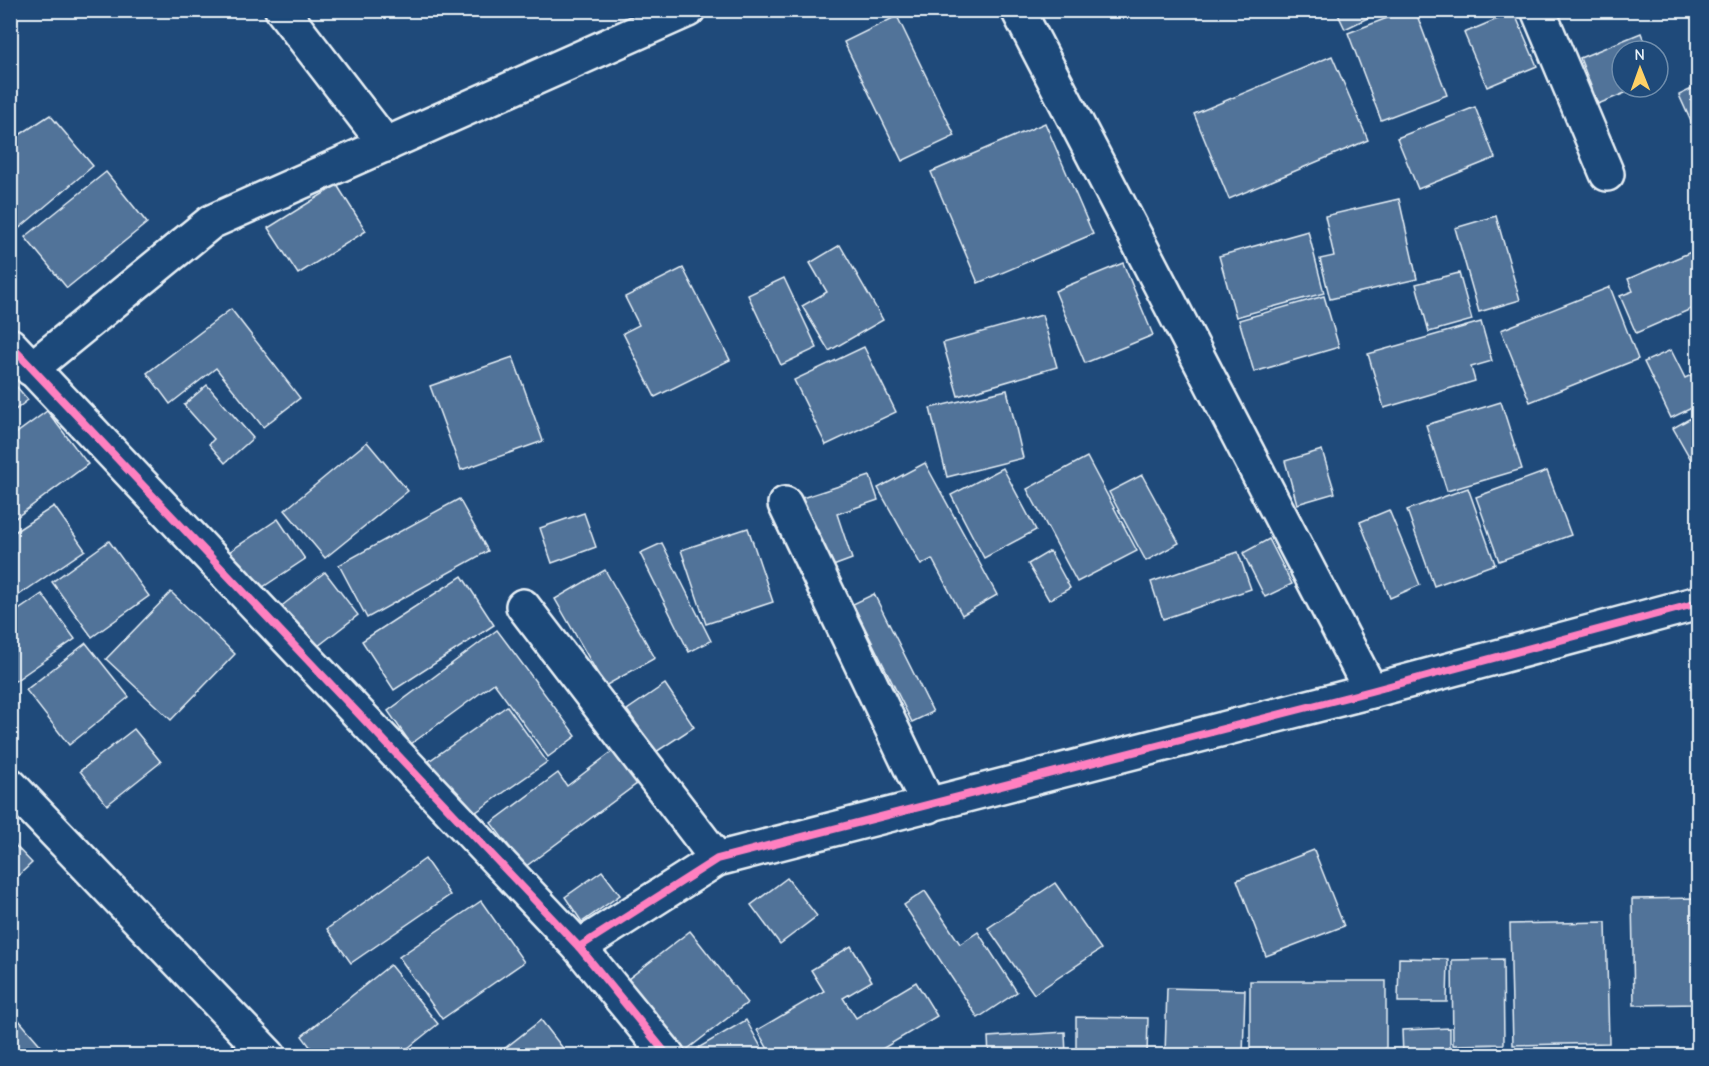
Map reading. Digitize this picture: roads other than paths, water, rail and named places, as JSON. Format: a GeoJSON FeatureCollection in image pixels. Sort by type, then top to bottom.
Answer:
{"type":"FeatureCollection","features":[{"type":"Feature","properties":{"kind":"street"},"geometry":{"type":"LineString","coordinates":[[282,10],[386,145]]}},
{"type":"Feature","properties":{"kind":"street"},"geometry":{"type":"LineString","coordinates":[[32,369],[211,222],[688,10]]}},
{"type":"Feature","properties":{"kind":"street"},"geometry":{"type":"LineString","coordinates":[[1018,10],[1371,691]]}},
{"type":"Feature","properties":{"kind":"street"},"geometry":{"type":"LineString","coordinates":[[1538,10],[1607,174]]}},
{"type":"Feature","properties":{"kind":"street"},"geometry":{"type":"LineString","coordinates":[[10,345],[579,947],[668,1056]]}},
{"type":"Feature","properties":{"kind":"street"},"geometry":{"type":"LineString","coordinates":[[785,504],[929,806]]}},
{"type":"Feature","properties":{"kind":"street"},"geometry":{"type":"LineString","coordinates":[[579,947],[717,859],[1371,691],[1698,603]]}},
{"type":"Feature","properties":{"kind":"street"},"geometry":{"type":"LineString","coordinates":[[523,606],[717,859]]}},
{"type":"Feature","properties":{"kind":"street"},"geometry":{"type":"LineString","coordinates":[[10,785],[269,1056]]}}]}
